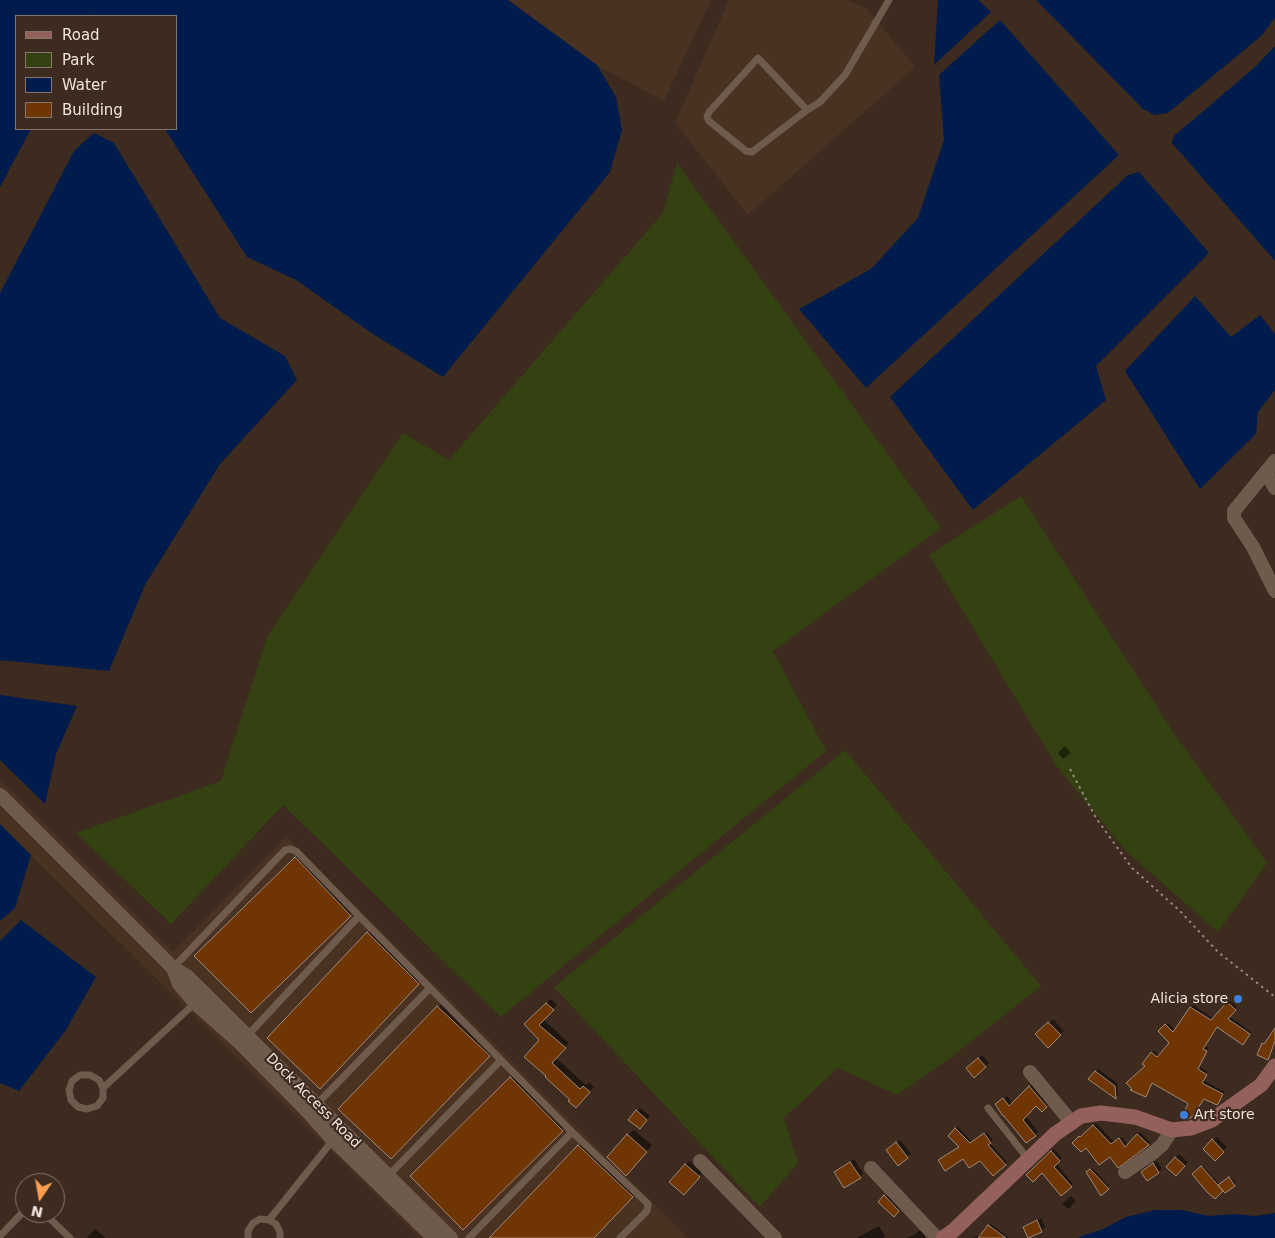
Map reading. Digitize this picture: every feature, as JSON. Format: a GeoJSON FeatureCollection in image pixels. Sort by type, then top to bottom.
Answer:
{"type":"FeatureCollection","features":[{"type":"Feature","properties":{"kind":"street"},"geometry":{"type":"LineString","coordinates":[[1271,466],[1275,488]]}},
{"type":"Feature","properties":{"kind":"street"},"geometry":{"type":"LineString","coordinates":[[1271,466],[1234,511],[1234,518],[1275,591]]}},
{"type":"Feature","properties":{"kind":"street","name":"Dock Access Road"},"geometry":{"type":"LineString","coordinates":[[0,795],[173,968],[187,976],[243,1040],[383,1180],[434,1238]]}},
{"type":"Feature","properties":{"kind":"street","name":"Dock Access Road"},"geometry":{"type":"LineString","coordinates":[[173,968],[180,984],[195,1003],[243,1040]]}},
{"type":"Feature","properties":{"kind":"street"},"geometry":{"type":"LineString","coordinates":[[943,1238],[1055,1134],[1081,1116],[1101,1113],[1135,1117],[1172,1130],[1191,1128],[1212,1120],[1261,1085],[1275,1066]]}},
{"type":"Feature","properties":{"kind":"street"},"geometry":{"type":"LineString","coordinates":[[1030,1072],[1072,1123]]}},
{"type":"Feature","properties":{"kind":"street","name":"Dock Access Road"},"geometry":{"type":"LineString","coordinates":[[312,1109],[333,1140],[451,1238]]}},
{"type":"Feature","properties":{"kind":"street"},"geometry":{"type":"LineString","coordinates":[[1125,1172],[1162,1145],[1172,1130]]}},
{"type":"Feature","properties":{"kind":"street"},"geometry":{"type":"LineString","coordinates":[[700,1160],[775,1238]]}},
{"type":"Feature","properties":{"kind":"street"},"geometry":{"type":"LineString","coordinates":[[871,1168],[937,1238]]}},
{"type":"Feature","properties":{"kind":"lane"},"geometry":{"type":"LineString","coordinates":[[807,110],[758,58],[709,112],[707,117],[709,121],[746,151],[752,152],[820,102],[845,75],[889,0]]}},
{"type":"Feature","properties":{"kind":"lane"},"geometry":{"type":"LineString","coordinates":[[173,968],[285,850],[296,851],[572,1132],[648,1204],[647,1212],[620,1238]]}},
{"type":"Feature","properties":{"kind":"lane"},"geometry":{"type":"LineString","coordinates":[[243,1040],[359,916]]}},
{"type":"Feature","properties":{"kind":"lane"},"geometry":{"type":"LineString","coordinates":[[312,1109],[430,988]]}},
{"type":"Feature","properties":{"kind":"lane"},"geometry":{"type":"LineString","coordinates":[[104,1088],[99,1080],[90,1075],[80,1075],[72,1081],[69,1090],[71,1100],[78,1107],[88,1109],[97,1106],[103,1098],[104,1088],[195,1003]]}},
{"type":"Feature","properties":{"kind":"lane"},"geometry":{"type":"LineString","coordinates":[[383,1180],[501,1060]]}},
{"type":"Feature","properties":{"kind":"lane"},"geometry":{"type":"LineString","coordinates":[[988,1108],[1028,1159]]}},
{"type":"Feature","properties":{"kind":"lane"},"geometry":{"type":"LineString","coordinates":[[469,1238],[572,1132]]}},
{"type":"Feature","properties":{"kind":"lane"},"geometry":{"type":"LineString","coordinates":[[269,1220],[333,1140]]}},
{"type":"Feature","properties":{"kind":"lane"},"geometry":{"type":"LineString","coordinates":[[0,1236],[15,1220]]}},
{"type":"Feature","properties":{"kind":"lane"},"geometry":{"type":"LineString","coordinates":[[248,1238],[248,1231],[253,1223],[260,1220],[269,1220],[276,1224],[280,1232],[280,1238]]}},
{"type":"Feature","properties":{"kind":"lane"},"geometry":{"type":"LineString","coordinates":[[54,1223],[70,1238]]}},
{"type":"Feature","properties":{"kind":"path"},"geometry":{"type":"LineString","coordinates":[[1070,769],[1096,818],[1132,868],[1180,911],[1218,952],[1275,997]]}},
{"type":"Feature","properties":{"kind":"shaded area"},"geometry":{"type":"Polygon","coordinates":[[[508,0],[711,0],[664,101],[597,65],[508,0]]]}},
{"type":"Feature","properties":{"kind":"shaded area"},"geometry":{"type":"Polygon","coordinates":[[[729,0],[847,0],[867,9],[915,67],[748,215],[675,123],[729,0]]]}},
{"type":"Feature","properties":{"kind":"shaded area"},"geometry":{"type":"Polygon","coordinates":[[[0,779],[173,952],[286,837],[688,1238],[419,1238],[0,825],[0,779]]]}},
{"type":"Feature","properties":{"kind":"green space"},"geometry":{"type":"Polygon","coordinates":[[[677,163],[941,528],[773,651],[826,751],[501,1017],[283,805],[171,924],[76,833],[221,781],[267,637],[403,433],[449,460],[663,213],[677,163]]]}},
{"type":"Feature","properties":{"kind":"green space"},"geometry":{"type":"Polygon","coordinates":[[[1021,496],[1173,732],[1267,863],[1218,932],[1126,851],[1058,768],[929,555],[1021,496]]]}},
{"type":"Feature","properties":{"kind":"green space"},"geometry":{"type":"Polygon","coordinates":[[[845,750],[1041,986],[949,1059],[897,1095],[838,1068],[784,1118],[798,1163],[760,1207],[554,987],[845,750]]]}},
{"type":"Feature","properties":{"kind":"water"},"geometry":{"type":"Polygon","coordinates":[[[0,0],[508,0],[597,65],[616,97],[622,130],[610,172],[443,377],[373,334],[296,280],[247,257],[166,130],[178,130],[178,15],[15,15],[15,130],[30,130],[0,187],[0,0]]]}},
{"type":"Feature","properties":{"kind":"water"},"geometry":{"type":"Polygon","coordinates":[[[938,0],[978,0],[991,12],[934,65],[938,0]]]}},
{"type":"Feature","properties":{"kind":"water"},"geometry":{"type":"Polygon","coordinates":[[[1036,0],[1275,0],[1275,18],[1261,36],[1168,113],[1155,115],[1143,109],[1036,0]]]}},
{"type":"Feature","properties":{"kind":"water"},"geometry":{"type":"Polygon","coordinates":[[[1000,20],[1119,155],[866,388],[799,309],[871,269],[918,218],[944,140],[939,75],[1000,20]]]}},
{"type":"Feature","properties":{"kind":"water"},"geometry":{"type":"Polygon","coordinates":[[[1275,46],[1275,261],[1172,143],[1174,136],[1255,67],[1275,46]]]}},
{"type":"Feature","properties":{"kind":"water"},"geometry":{"type":"Polygon","coordinates":[[[94,133],[114,143],[220,318],[285,356],[297,380],[220,464],[145,585],[109,671],[0,660],[0,293],[74,151],[94,133]]]}},
{"type":"Feature","properties":{"kind":"water"},"geometry":{"type":"Polygon","coordinates":[[[1139,172],[1209,253],[1096,366],[1106,400],[973,510],[890,397],[1128,175],[1139,172]]]}},
{"type":"Feature","properties":{"kind":"water"},"geometry":{"type":"Polygon","coordinates":[[[1195,296],[1231,337],[1260,315],[1275,334],[1275,390],[1258,412],[1256,434],[1200,489],[1125,371],[1195,296]]]}},
{"type":"Feature","properties":{"kind":"water"},"geometry":{"type":"Polygon","coordinates":[[[0,695],[77,706],[56,754],[45,804],[0,760],[0,695]]]}},
{"type":"Feature","properties":{"kind":"water"},"geometry":{"type":"Polygon","coordinates":[[[0,824],[31,855],[15,908],[0,921],[0,824]]]}},
{"type":"Feature","properties":{"kind":"water"},"geometry":{"type":"Polygon","coordinates":[[[21,920],[96,977],[66,1030],[19,1091],[0,1083],[0,941],[21,920]]]}},
{"type":"Feature","properties":{"kind":"water"},"geometry":{"type":"Polygon","coordinates":[[[1155,1210],[1182,1210],[1208,1216],[1235,1214],[1255,1216],[1275,1213],[1275,1238],[1077,1238],[1103,1229],[1126,1217],[1155,1210]]]}},
{"type":"Feature","properties":{"kind":"building"},"geometry":{"type":"Polygon","coordinates":[[[295,857],[351,916],[251,1013],[194,956],[295,857]]]}},
{"type":"Feature","properties":{"kind":"building"},"geometry":{"type":"Polygon","coordinates":[[[367,932],[419,984],[320,1089],[267,1038],[367,932]]]}},
{"type":"Feature","properties":{"kind":"building"},"geometry":{"type":"Polygon","coordinates":[[[1227,1002],[1236,1010],[1228,1019],[1250,1034],[1243,1045],[1217,1027],[1203,1049],[1207,1051],[1198,1069],[1207,1075],[1202,1083],[1223,1094],[1217,1105],[1204,1099],[1192,1117],[1188,1119],[1182,1116],[1187,1103],[1152,1083],[1146,1097],[1130,1090],[1132,1089],[1126,1083],[1145,1066],[1142,1064],[1151,1052],[1157,1057],[1169,1043],[1158,1031],[1165,1024],[1173,1032],[1190,1007],[1211,1020],[1227,1002]]]}},
{"type":"Feature","properties":{"kind":"building"},"geometry":{"type":"Polygon","coordinates":[[[546,1003],[554,1010],[539,1025],[566,1048],[552,1063],[580,1089],[583,1086],[590,1092],[576,1108],[546,1076],[524,1057],[539,1040],[524,1024],[546,1003]]]}},
{"type":"Feature","properties":{"kind":"building"},"geometry":{"type":"Polygon","coordinates":[[[437,1006],[490,1056],[391,1159],[338,1109],[437,1006]]]}},
{"type":"Feature","properties":{"kind":"building"},"geometry":{"type":"Polygon","coordinates":[[[1048,1022],[1061,1035],[1048,1048],[1035,1034],[1048,1022]]]}},
{"type":"Feature","properties":{"kind":"building"},"geometry":{"type":"Polygon","coordinates":[[[1275,1028],[1275,1041],[1268,1060],[1257,1055],[1262,1043],[1264,1044],[1275,1028]]]}},
{"type":"Feature","properties":{"kind":"building"},"geometry":{"type":"Polygon","coordinates":[[[978,1058],[986,1067],[974,1078],[966,1068],[978,1058]]]}},
{"type":"Feature","properties":{"kind":"building"},"geometry":{"type":"Polygon","coordinates":[[[1095,1071],[1115,1086],[1116,1099],[1088,1079],[1095,1071]]]}},
{"type":"Feature","properties":{"kind":"building"},"geometry":{"type":"Polygon","coordinates":[[[510,1077],[563,1131],[463,1230],[410,1176],[510,1077]]]}},
{"type":"Feature","properties":{"kind":"building"},"geometry":{"type":"Polygon","coordinates":[[[1029,1086],[1047,1107],[1042,1112],[1036,1106],[1023,1120],[1036,1136],[1026,1143],[995,1104],[1003,1098],[1009,1106],[1029,1086]]]}},
{"type":"Feature","properties":{"kind":"building"},"geometry":{"type":"Polygon","coordinates":[[[636,1110],[647,1120],[640,1129],[628,1120],[636,1110]]]}},
{"type":"Feature","properties":{"kind":"building"},"geometry":{"type":"Polygon","coordinates":[[[1093,1125],[1111,1144],[1119,1138],[1125,1147],[1137,1134],[1149,1145],[1118,1168],[1110,1157],[1099,1165],[1086,1148],[1081,1152],[1072,1143],[1093,1125]]]}},
{"type":"Feature","properties":{"kind":"building"},"geometry":{"type":"Polygon","coordinates":[[[955,1128],[970,1143],[984,1133],[991,1143],[988,1145],[1006,1165],[993,1176],[980,1161],[969,1168],[963,1159],[945,1171],[938,1160],[959,1147],[948,1136],[955,1128]]]}},
{"type":"Feature","properties":{"kind":"building"},"geometry":{"type":"Polygon","coordinates":[[[627,1134],[647,1152],[626,1176],[607,1157],[627,1134]]]}},
{"type":"Feature","properties":{"kind":"building"},"geometry":{"type":"Polygon","coordinates":[[[1212,1139],[1224,1152],[1215,1161],[1203,1149],[1212,1139]]]}},
{"type":"Feature","properties":{"kind":"building"},"geometry":{"type":"Polygon","coordinates":[[[896,1142],[908,1158],[898,1166],[886,1150],[896,1142]]]}},
{"type":"Feature","properties":{"kind":"building"},"geometry":{"type":"Polygon","coordinates":[[[578,1145],[633,1197],[594,1238],[489,1238],[578,1145]]]}},
{"type":"Feature","properties":{"kind":"building"},"geometry":{"type":"Polygon","coordinates":[[[1051,1151],[1060,1161],[1054,1167],[1072,1187],[1061,1196],[1042,1173],[1033,1182],[1026,1175],[1051,1151]]]}},
{"type":"Feature","properties":{"kind":"building"},"geometry":{"type":"Polygon","coordinates":[[[1175,1157],[1185,1166],[1176,1176],[1166,1167],[1175,1157]]]}},
{"type":"Feature","properties":{"kind":"building"},"geometry":{"type":"Polygon","coordinates":[[[850,1162],[861,1178],[844,1188],[834,1172],[850,1162]]]}},
{"type":"Feature","properties":{"kind":"building"},"geometry":{"type":"Polygon","coordinates":[[[1153,1163],[1159,1173],[1147,1181],[1141,1172],[1153,1163]]]}},
{"type":"Feature","properties":{"kind":"building"},"geometry":{"type":"Polygon","coordinates":[[[685,1164],[700,1177],[684,1195],[669,1182],[685,1164]]]}},
{"type":"Feature","properties":{"kind":"building"},"geometry":{"type":"Polygon","coordinates":[[[1201,1166],[1223,1191],[1215,1199],[1192,1174],[1201,1166]]]}},
{"type":"Feature","properties":{"kind":"building"},"geometry":{"type":"Polygon","coordinates":[[[1090,1169],[1109,1189],[1101,1196],[1086,1172],[1090,1169]]]}},
{"type":"Feature","properties":{"kind":"building"},"geometry":{"type":"Polygon","coordinates":[[[1229,1177],[1235,1186],[1225,1193],[1218,1185],[1229,1177]]]}},
{"type":"Feature","properties":{"kind":"building"},"geometry":{"type":"Polygon","coordinates":[[[884,1195],[899,1211],[894,1217],[878,1202],[884,1195]]]}},
{"type":"Feature","properties":{"kind":"building"},"geometry":{"type":"Polygon","coordinates":[[[1037,1220],[1042,1232],[1028,1238],[1023,1227],[1037,1220]]]}},
{"type":"Feature","properties":{"kind":"building"},"geometry":{"type":"Polygon","coordinates":[[[988,1225],[1006,1238],[978,1238],[988,1225]]]}},
{"type":"Feature","properties":{"kind":"place","name":"Alicia store"},"geometry":{"type":"Point","coordinates":[1238,999]}},
{"type":"Feature","properties":{"kind":"place","name":"Art store"},"geometry":{"type":"Point","coordinates":[1184,1115]}}]}
